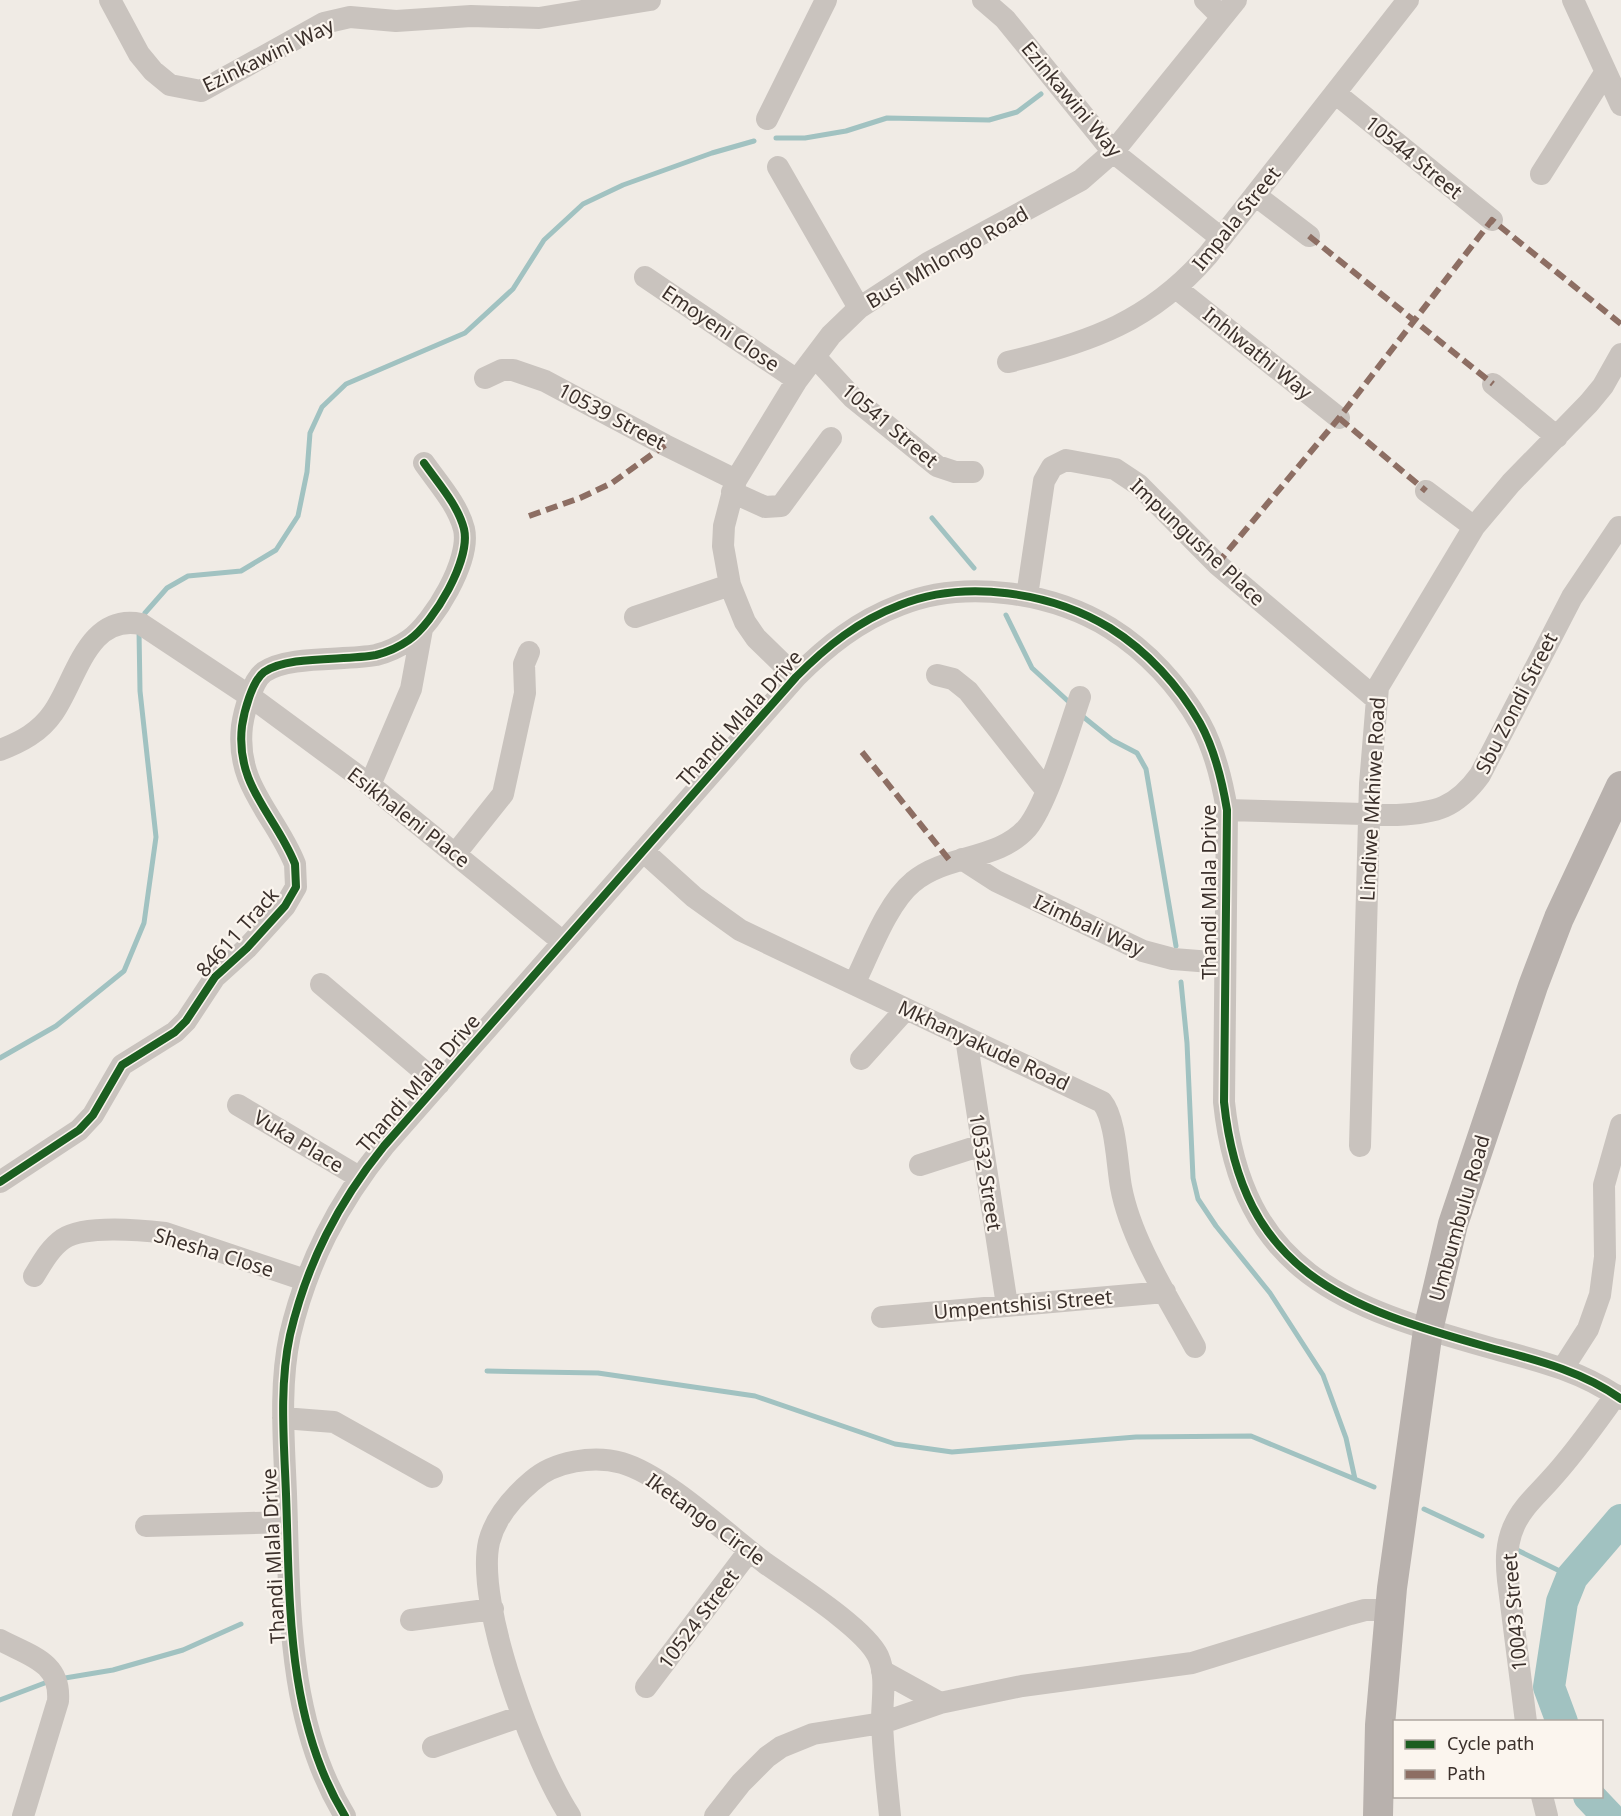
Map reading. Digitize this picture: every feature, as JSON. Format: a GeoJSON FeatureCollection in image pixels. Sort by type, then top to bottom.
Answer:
{"type":"FeatureCollection","features":[{"type":"Feature","properties":{"kind":"main road","name":"Umbumbulu Road"},"geometry":{"type":"LineString","coordinates":[[1378,1816],[1380,1725],[1390,1610],[1428,1330],[1453,1224],[1533,986],[1559,918],[1621,786]]}},
{"type":"Feature","properties":{"kind":"street","name":"Ezinkawini Way"},"geometry":{"type":"LineString","coordinates":[[110,0],[139,54],[153,70],[170,85],[201,91],[324,23],[350,17],[396,21],[471,16],[539,18],[650,0]]}},
{"type":"Feature","properties":{"kind":"street"},"geometry":{"type":"LineString","coordinates":[[768,119],[826,0]]}},
{"type":"Feature","properties":{"kind":"street","name":"Ezinkawini Way"},"geometry":{"type":"LineString","coordinates":[[983,0],[1005,19],[1113,152],[1221,238]]}},
{"type":"Feature","properties":{"kind":"street"},"geometry":{"type":"LineString","coordinates":[[1205,0],[1229,8]]}},
{"type":"Feature","properties":{"kind":"street","name":"Impala Street"},"geometry":{"type":"LineString","coordinates":[[1008,362],[1071,345],[1112,330],[1138,317],[1176,288],[1221,238],[1408,0]]}},
{"type":"Feature","properties":{"kind":"street"},"geometry":{"type":"LineString","coordinates":[[1573,0],[1621,105]]}},
{"type":"Feature","properties":{"kind":"street","name":"Busi Mhlongo Road"},"geometry":{"type":"LineString","coordinates":[[796,677],[756,638],[736,605],[723,546],[724,526],[734,486],[797,380],[816,358],[831,335],[859,308],[928,263],[1081,180],[1113,152],[1229,8]]}},
{"type":"Feature","properties":{"kind":"street"},"geometry":{"type":"LineString","coordinates":[[1541,174],[1605,73]]}},
{"type":"Feature","properties":{"kind":"street","name":"10544 Street"},"geometry":{"type":"LineString","coordinates":[[1335,93],[1492,220]]}},
{"type":"Feature","properties":{"kind":"street"},"geometry":{"type":"LineString","coordinates":[[778,167],[859,308]]}},
{"type":"Feature","properties":{"kind":"street"},"geometry":{"type":"LineString","coordinates":[[1255,195],[1308,236]]}},
{"type":"Feature","properties":{"kind":"street","name":"Emoyeni Close"},"geometry":{"type":"LineString","coordinates":[[645,277],[797,380]]}},
{"type":"Feature","properties":{"kind":"street","name":"Inhlwathi Way"},"geometry":{"type":"LineString","coordinates":[[1176,288],[1339,418]]}},
{"type":"Feature","properties":{"kind":"street","name":"Lindiwe Mkhiwe Road"},"geometry":{"type":"LineString","coordinates":[[1360,1146],[1375,698],[1382,676],[1474,527],[1493,503],[1557,437],[1612,391],[1621,354]]}},
{"type":"Feature","properties":{"kind":"street","name":"10541 Street"},"geometry":{"type":"LineString","coordinates":[[816,358],[853,398],[937,466],[955,472],[973,472]]}},
{"type":"Feature","properties":{"kind":"street","name":"10539 Street"},"geometry":{"type":"LineString","coordinates":[[485,378],[502,370],[535,376],[734,486],[765,507],[781,506],[831,438]]}},
{"type":"Feature","properties":{"kind":"street"},"geometry":{"type":"LineString","coordinates":[[1493,384],[1557,437]]}},
{"type":"Feature","properties":{"kind":"street","name":"Impungushe Place"},"geometry":{"type":"LineString","coordinates":[[1027,596],[1044,482],[1048,471],[1066,460],[1115,469],[1144,489],[1217,564],[1375,698]]}},
{"type":"Feature","properties":{"kind":"street"},"geometry":{"type":"LineString","coordinates":[[370,785],[411,689],[422,629],[453,581],[465,550],[461,519],[424,463]]}},
{"type":"Feature","properties":{"kind":"street"},"geometry":{"type":"LineString","coordinates":[[1426,490],[1474,527]]}},
{"type":"Feature","properties":{"kind":"street","name":"Sbu Zondi Street"},"geometry":{"type":"LineString","coordinates":[[1227,810],[1371,815],[1422,813],[1450,805],[1470,788],[1480,775],[1567,606],[1618,527]]}},
{"type":"Feature","properties":{"kind":"street"},"geometry":{"type":"LineString","coordinates":[[635,617],[730,585]]}},
{"type":"Feature","properties":{"kind":"street","name":"Thandi Mlala Drive"},"geometry":{"type":"LineString","coordinates":[[345,1816],[326,1779],[313,1746],[300,1697],[293,1638],[287,1522],[284,1418],[290,1337],[305,1280],[327,1230],[359,1177],[796,677],[839,637],[902,604],[941,595],[976,591],[1027,596],[1071,610],[1109,627],[1139,648],[1165,675],[1186,702],[1210,744],[1221,777],[1227,810],[1224,1102],[1227,1137],[1241,1184],[1253,1209],[1290,1257],[1342,1297],[1373,1311],[1428,1330],[1563,1368],[1619,1397]]}},
{"type":"Feature","properties":{"kind":"street","name":"Esikhaleni Place"},"geometry":{"type":"LineString","coordinates":[[0,750],[22,740],[43,725],[54,712],[91,642],[97,636],[133,622],[149,627],[251,697],[370,785],[563,942]]}},
{"type":"Feature","properties":{"kind":"street","name":"84611 Track"},"geometry":{"type":"LineString","coordinates":[[0,1182],[87,1123],[122,1065],[181,1026],[215,977],[247,948],[293,895],[297,877],[295,864],[280,833],[252,791],[244,768],[242,727],[256,681],[268,670],[296,663],[354,658],[388,651],[410,639],[422,629]]}},
{"type":"Feature","properties":{"kind":"street"},"geometry":{"type":"LineString","coordinates":[[456,853],[503,794],[525,693],[524,669],[528,652]]}},
{"type":"Feature","properties":{"kind":"street"},"geometry":{"type":"LineString","coordinates":[[937,675],[953,679],[968,691],[1046,790]]}},
{"type":"Feature","properties":{"kind":"street"},"geometry":{"type":"LineString","coordinates":[[855,984],[894,904],[904,890],[931,870],[1004,846],[1028,827],[1046,790],[1080,697]]}},
{"type":"Feature","properties":{"kind":"street","name":"Mkhanyakude Road"},"geometry":{"type":"LineString","coordinates":[[643,851],[694,897],[740,930],[1079,1090],[1106,1107],[1125,1206],[1165,1292],[1195,1347]]}},
{"type":"Feature","properties":{"kind":"street","name":"Izimbali Way"},"geometry":{"type":"LineString","coordinates":[[962,859],[1019,893],[1143,951],[1173,959],[1224,963]]}},
{"type":"Feature","properties":{"kind":"street"},"geometry":{"type":"LineString","coordinates":[[321,984],[440,1083]]}},
{"type":"Feature","properties":{"kind":"street"},"geometry":{"type":"LineString","coordinates":[[861,1059],[906,1009]]}},
{"type":"Feature","properties":{"kind":"street","name":"10532 Street"},"geometry":{"type":"LineString","coordinates":[[966,1038],[1007,1305]]}},
{"type":"Feature","properties":{"kind":"street","name":"Vuka Place"},"geometry":{"type":"LineString","coordinates":[[238,1105],[359,1177]]}},
{"type":"Feature","properties":{"kind":"street"},"geometry":{"type":"LineString","coordinates":[[1563,1368],[1588,1329],[1600,1295],[1605,1257],[1604,1185],[1621,1125]]}},
{"type":"Feature","properties":{"kind":"street"},"geometry":{"type":"LineString","coordinates":[[920,1165],[982,1145]]}},
{"type":"Feature","properties":{"kind":"street","name":"Shesha Close"},"geometry":{"type":"LineString","coordinates":[[34,1276],[55,1246],[70,1235],[85,1232],[143,1230],[165,1233],[305,1280]]}},
{"type":"Feature","properties":{"kind":"street","name":"Umpentshisi Street"},"geometry":{"type":"LineString","coordinates":[[882,1317],[1165,1292]]}},
{"type":"Feature","properties":{"kind":"street","name":"10043 Street"},"geometry":{"type":"LineString","coordinates":[[1526,1720],[1506,1560],[1508,1541],[1514,1525],[1526,1506],[1619,1397]]}},
{"type":"Feature","properties":{"kind":"street"},"geometry":{"type":"LineString","coordinates":[[284,1418],[322,1420],[342,1425],[432,1477]]}},
{"type":"Feature","properties":{"kind":"street","name":"Iketango Circle"},"geometry":{"type":"LineString","coordinates":[[570,1816],[548,1777],[522,1716],[493,1609],[488,1563],[489,1543],[495,1525],[519,1493],[535,1478],[551,1468],[566,1464],[602,1461],[620,1462],[654,1478],[861,1635],[877,1655],[882,1671],[882,1723],[890,1816]]}},
{"type":"Feature","properties":{"kind":"street"},"geometry":{"type":"LineString","coordinates":[[146,1526],[287,1522]]}},
{"type":"Feature","properties":{"kind":"street","name":"10524 Street"},"geometry":{"type":"LineString","coordinates":[[646,1686],[749,1551]]}},
{"type":"Feature","properties":{"kind":"street"},"geometry":{"type":"LineString","coordinates":[[411,1620],[493,1609]]}},
{"type":"Feature","properties":{"kind":"street"},"geometry":{"type":"LineString","coordinates":[[715,1816],[753,1769],[781,1747],[813,1734],[882,1723],[940,1703],[1022,1686],[1171,1668],[1224,1655],[1358,1612],[1390,1610]]}},
{"type":"Feature","properties":{"kind":"street"},"geometry":{"type":"LineString","coordinates":[[0,1640],[45,1664],[57,1679],[59,1687],[58,1701],[23,1816]]}},
{"type":"Feature","properties":{"kind":"street"},"geometry":{"type":"LineString","coordinates":[[882,1671],[940,1703]]}},
{"type":"Feature","properties":{"kind":"street"},"geometry":{"type":"LineString","coordinates":[[432,1747],[522,1716]]}},
{"type":"Feature","properties":{"kind":"street"},"geometry":{"type":"LineString","coordinates":[[1542,1798],[1547,1816]]}},
{"type":"Feature","properties":{"kind":"waterway"},"geometry":{"type":"LineString","coordinates":[[776,138],[805,138],[846,131],[887,118],[989,120],[1017,112],[1041,94]]}},
{"type":"Feature","properties":{"kind":"waterway"},"geometry":{"type":"LineString","coordinates":[[145,613],[167,588],[188,576],[241,571],[276,550],[298,516],[307,472],[310,433],[322,407],[346,384],[465,333],[513,289],[544,240],[583,204],[623,185],[712,153],[754,141]]}},
{"type":"Feature","properties":{"kind":"waterway"},"geometry":{"type":"LineString","coordinates":[[932,518],[974,568]]}},
{"type":"Feature","properties":{"kind":"waterway"},"geometry":{"type":"LineString","coordinates":[[1006,615],[1032,668],[1069,702]]}},
{"type":"Feature","properties":{"kind":"waterway"},"geometry":{"type":"LineString","coordinates":[[0,1058],[56,1026],[124,971],[144,923],[156,837],[140,691],[139,631]]}},
{"type":"Feature","properties":{"kind":"waterway"},"geometry":{"type":"LineString","coordinates":[[1081,715],[1112,740],[1137,753],[1146,769],[1176,946]]}},
{"type":"Feature","properties":{"kind":"waterway"},"geometry":{"type":"LineString","coordinates":[[1181,982],[1187,1043],[1193,1178],[1198,1199],[1216,1226],[1270,1293],[1323,1375],[1346,1438],[1355,1479]]}},
{"type":"Feature","properties":{"kind":"waterway"},"geometry":{"type":"LineString","coordinates":[[487,1371],[598,1373],[755,1396],[895,1444],[952,1452],[1136,1437],[1251,1436],[1374,1487]]}},
{"type":"Feature","properties":{"kind":"waterway"},"geometry":{"type":"LineString","coordinates":[[1424,1509],[1482,1536]]}},
{"type":"Feature","properties":{"kind":"waterway"},"geometry":{"type":"LineString","coordinates":[[1561,1720],[1549,1687],[1562,1602],[1572,1577],[1621,1520]]}},
{"type":"Feature","properties":{"kind":"waterway"},"geometry":{"type":"LineString","coordinates":[[1515,1549],[1572,1577]]}},
{"type":"Feature","properties":{"kind":"waterway"},"geometry":{"type":"LineString","coordinates":[[59,1679],[113,1670],[183,1650],[241,1624]]}},
{"type":"Feature","properties":{"kind":"waterway"},"geometry":{"type":"LineString","coordinates":[[0,1700],[50,1681]]}},
{"type":"Feature","properties":{"kind":"waterway"},"geometry":{"type":"LineString","coordinates":[[1591,1798],[1608,1816]]}},
{"type":"Feature","properties":{"kind":"marked path"},"geometry":{"type":"LineString","coordinates":[[1217,564],[1339,418],[1492,220],[1621,324]]}},
{"type":"Feature","properties":{"kind":"marked path"},"geometry":{"type":"LineString","coordinates":[[1309,236],[1493,384]]}},
{"type":"Feature","properties":{"kind":"marked path"},"geometry":{"type":"LineString","coordinates":[[1339,418],[1426,491]]}},
{"type":"Feature","properties":{"kind":"marked path"},"geometry":{"type":"LineString","coordinates":[[529,516],[580,498],[612,483],[665,445]]}},
{"type":"Feature","properties":{"kind":"marked path"},"geometry":{"type":"LineString","coordinates":[[862,752],[951,862]]}},
{"type":"Feature","properties":{"kind":"cycle path"},"geometry":{"type":"LineString","coordinates":[[0,1182],[79,1130],[93,1115],[122,1065],[175,1032],[186,1021],[215,977],[247,948],[285,906],[296,887],[295,864],[250,783],[241,747],[242,726],[252,689],[264,672],[287,663],[363,657],[393,649],[409,640],[429,619],[449,589],[462,557],[465,542],[464,529],[457,511],[424,463]]}},
{"type":"Feature","properties":{"kind":"cycle path"},"geometry":{"type":"LineString","coordinates":[[345,1816],[326,1779],[311,1740],[301,1700],[291,1618],[283,1434],[284,1374],[297,1309],[315,1259],[352,1189],[384,1146],[796,677],[844,635],[870,619],[900,605],[925,597],[979,591],[1035,598],[1061,606],[1110,628],[1137,647],[1161,670],[1192,709],[1210,744],[1227,810],[1224,1102],[1235,1160],[1253,1207],[1278,1244],[1309,1274],[1347,1297],[1390,1316],[1438,1333],[1525,1357],[1575,1374],[1621,1399]]}}]}
